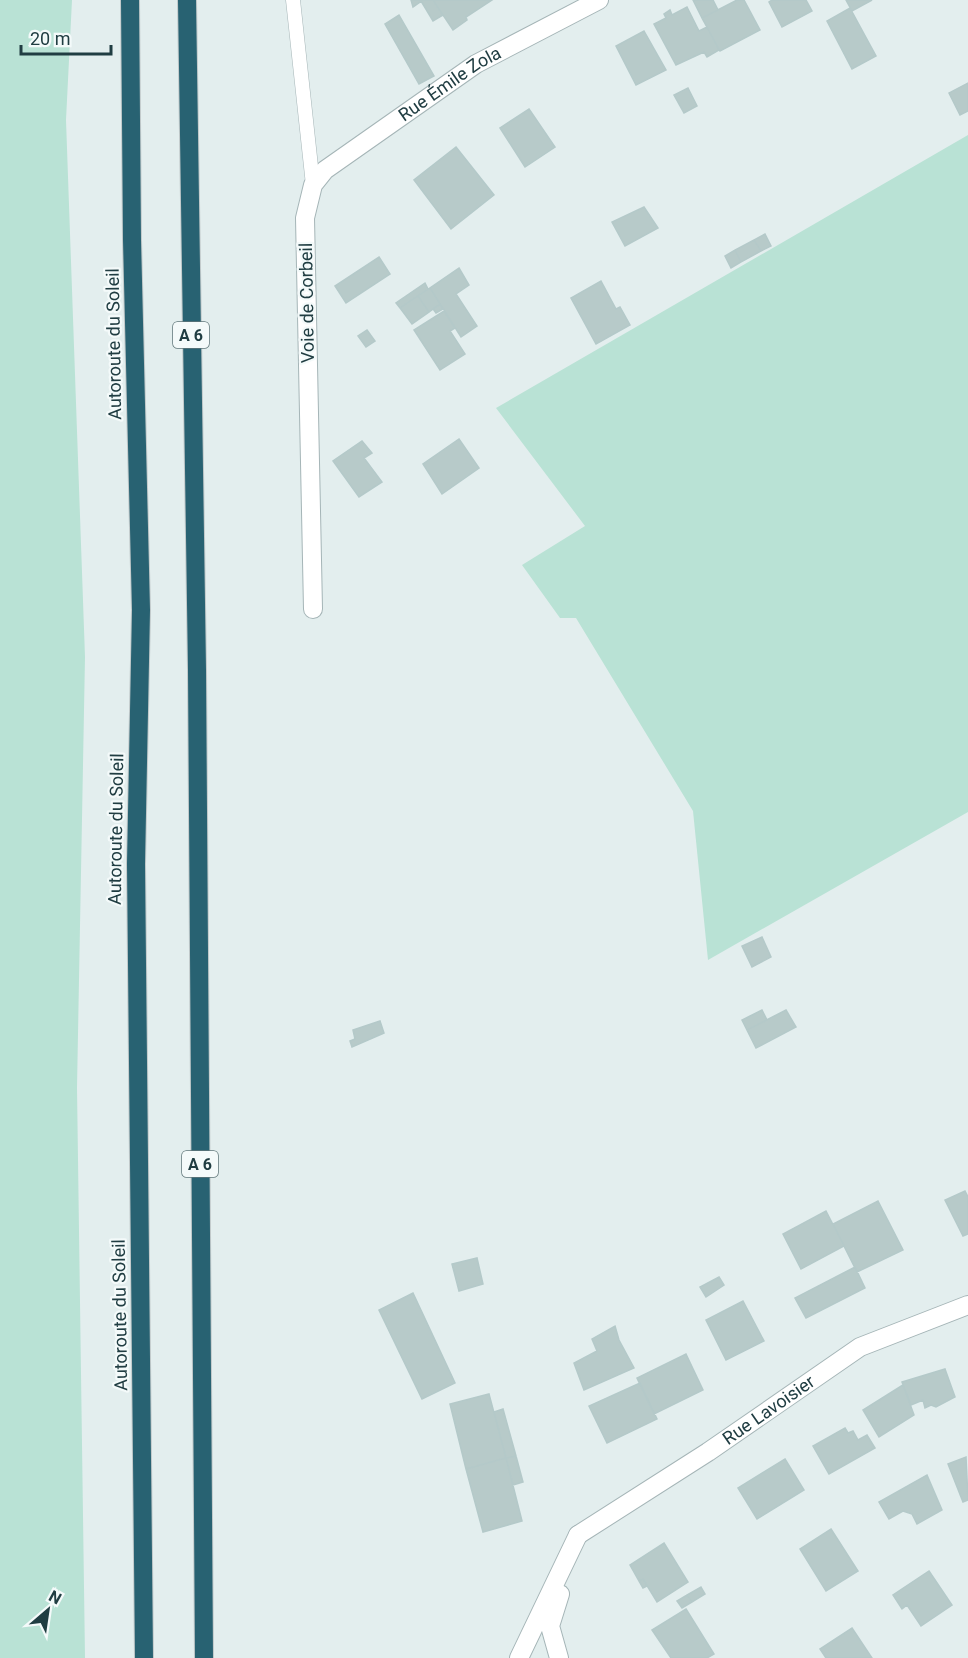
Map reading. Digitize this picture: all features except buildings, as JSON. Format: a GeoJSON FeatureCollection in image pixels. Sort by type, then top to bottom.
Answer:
{"type":"FeatureCollection","features":[{"type":"Feature","properties":{"kind":"highway","name":"Autoroute du Soleil"},"geometry":{"type":"LineString","coordinates":[[130,0],[132,240],[141,610],[136,864],[144,1658]]}},
{"type":"Feature","properties":{"kind":"highway","name":"A 6"},"geometry":{"type":"LineString","coordinates":[[187,0],[197,694],[204,1658]]}},
{"type":"Feature","properties":{"kind":"street","name":"Rue Émile Zola"},"geometry":{"type":"LineString","coordinates":[[313,186],[325,170],[476,64],[599,0]]}},
{"type":"Feature","properties":{"kind":"street","name":"Voie de Corbeil"},"geometry":{"type":"LineString","coordinates":[[313,186],[305,218],[313,609]]}},
{"type":"Feature","properties":{"kind":"street","name":"Rue Lavoisier"},"geometry":{"type":"LineString","coordinates":[[578,1535],[708,1452],[860,1347],[968,1305]]}},
{"type":"Feature","properties":{"kind":"street"},"geometry":{"type":"LineString","coordinates":[[519,1658],[578,1535]]}},
{"type":"Feature","properties":{"kind":"street"},"geometry":{"type":"LineString","coordinates":[[559,1658],[550,1626],[578,1535]]}},
{"type":"Feature","properties":{"kind":"lane","name":"Voie de Corbeil"},"geometry":{"type":"LineString","coordinates":[[293,0],[313,186]]}},
{"type":"Feature","properties":{"kind":"green space"},"geometry":{"type":"Polygon","coordinates":[[[0,0],[72,0],[66,120],[85,657],[77,1088],[85,1658],[0,1658],[0,0]]]}},
{"type":"Feature","properties":{"kind":"green space"},"geometry":{"type":"Polygon","coordinates":[[[968,135],[968,812],[708,960],[693,811],[576,618],[560,618],[522,565],[585,526],[496,408],[968,135]]]}}]}
